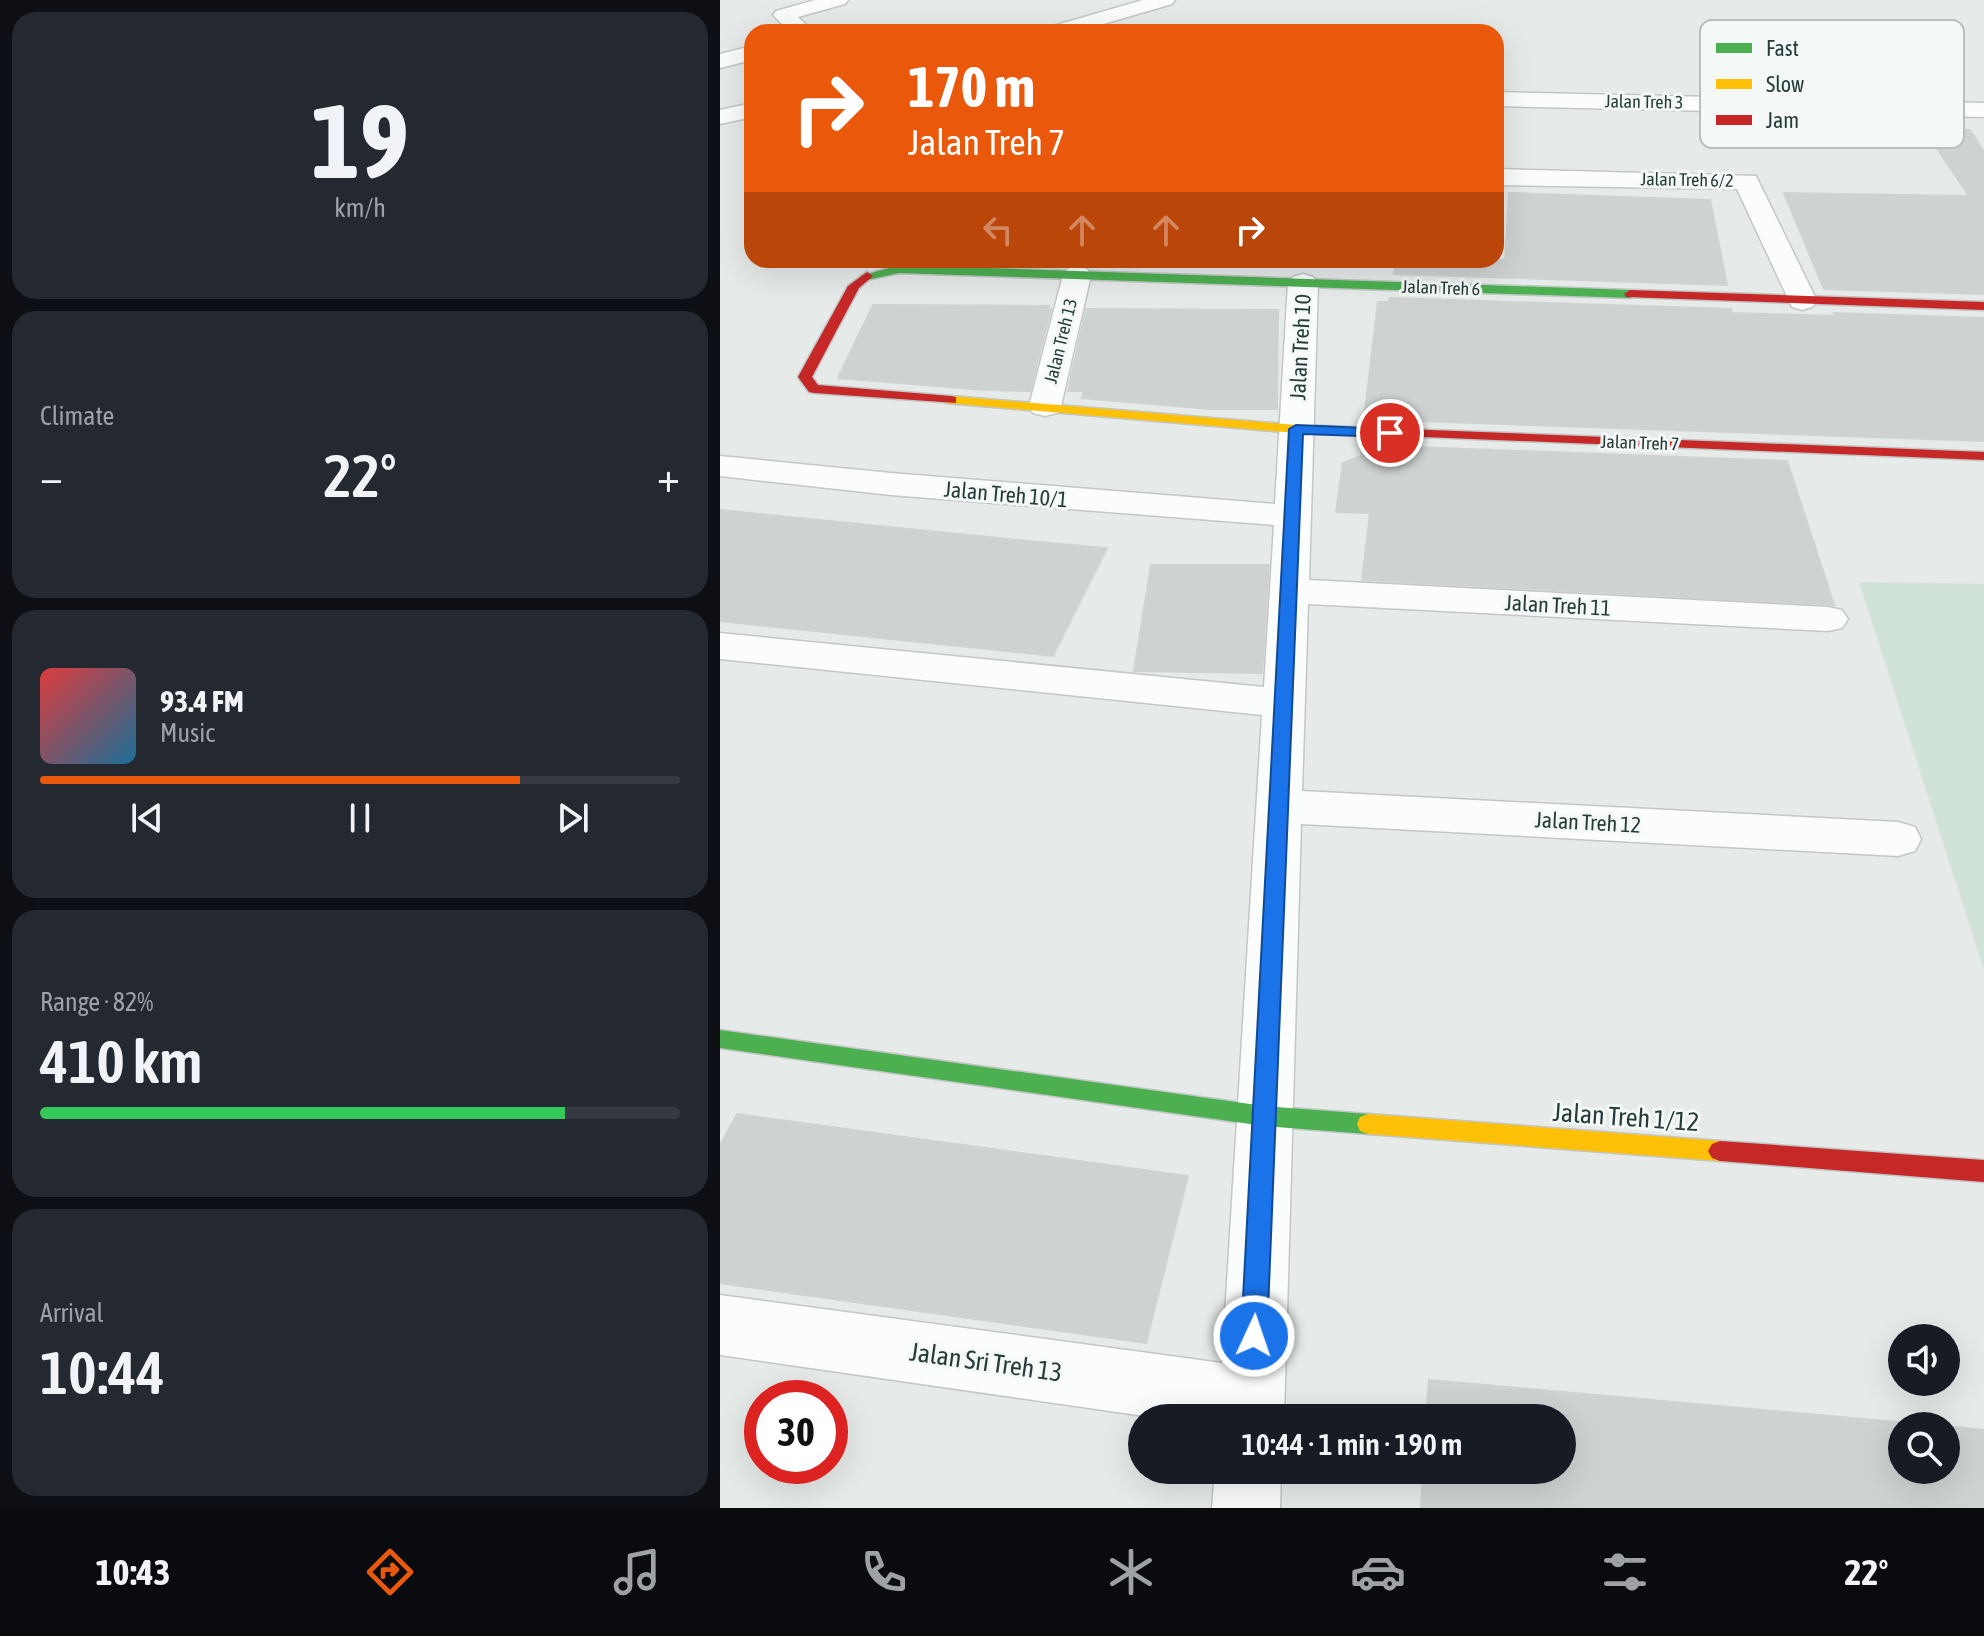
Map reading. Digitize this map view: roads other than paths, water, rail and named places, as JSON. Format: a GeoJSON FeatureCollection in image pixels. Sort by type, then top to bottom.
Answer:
{"type":"FeatureCollection","features":[{"type":"Feature","properties":{"kind":"street"},"geometry":{"type":"LineString","coordinates":[[794,24],[783,15],[838,0]]}},
{"type":"Feature","properties":{"kind":"street"},"geometry":{"type":"LineString","coordinates":[[1081,24],[1165,0]]}},
{"type":"Feature","properties":{"kind":"street"},"geometry":{"type":"LineString","coordinates":[[720,61],[744,55]]}},
{"type":"Feature","properties":{"kind":"street","name":"Jalan Treh 3"},"geometry":{"type":"LineString","coordinates":[[1504,99],[1700,105]]}},
{"type":"Feature","properties":{"kind":"street"},"geometry":{"type":"LineString","coordinates":[[720,117],[744,112]]}},
{"type":"Feature","properties":{"kind":"street","name":"Jalan Treh 6/2"},"geometry":{"type":"LineString","coordinates":[[1504,177],[1747,181],[1802,301]]}},
{"type":"Feature","properties":{"kind":"street","name":"Jalan Treh 6"},"geometry":{"type":"LineString","coordinates":[[814,389],[805,377],[854,286],[867,276],[899,269],[1984,306]]}},
{"type":"Feature","properties":{"kind":"street","name":"Jalan Treh 13"},"geometry":{"type":"LineString","coordinates":[[1045,406],[1077,275]]}},
{"type":"Feature","properties":{"kind":"street","name":"Jalan Treh 10"},"geometry":{"type":"LineString","coordinates":[[1251,1404],[1303,283]]}},
{"type":"Feature","properties":{"kind":"street","name":"Jalan Treh 7"},"geometry":{"type":"LineString","coordinates":[[814,389],[1296,429],[1984,456]]}},
{"type":"Feature","properties":{"kind":"street","name":"Jalan Treh 10/1"},"geometry":{"type":"LineString","coordinates":[[720,466],[891,484],[1293,516]]}},
{"type":"Feature","properties":{"kind":"street","name":"Jalan Treh 11"},"geometry":{"type":"LineString","coordinates":[[1289,591],[1828,619]]}},
{"type":"Feature","properties":{"kind":"street"},"geometry":{"type":"LineString","coordinates":[[720,646],[1283,703]]}},
{"type":"Feature","properties":{"kind":"street","name":"Jalan Treh 12"},"geometry":{"type":"LineString","coordinates":[[1279,806],[1898,839]]}},
{"type":"Feature","properties":{"kind":"street","name":"Jalan Treh 1/12"},"geometry":{"type":"LineString","coordinates":[[720,1039],[1264,1116],[1984,1171]]}},
{"type":"Feature","properties":{"kind":"street","name":"Jalan Sri Treh 13"},"geometry":{"type":"LineString","coordinates":[[720,1325],[1225,1404]]}},
{"type":"Feature","properties":{"kind":"street"},"geometry":{"type":"LineString","coordinates":[[1246,1508],[1247,1484]]}}]}
